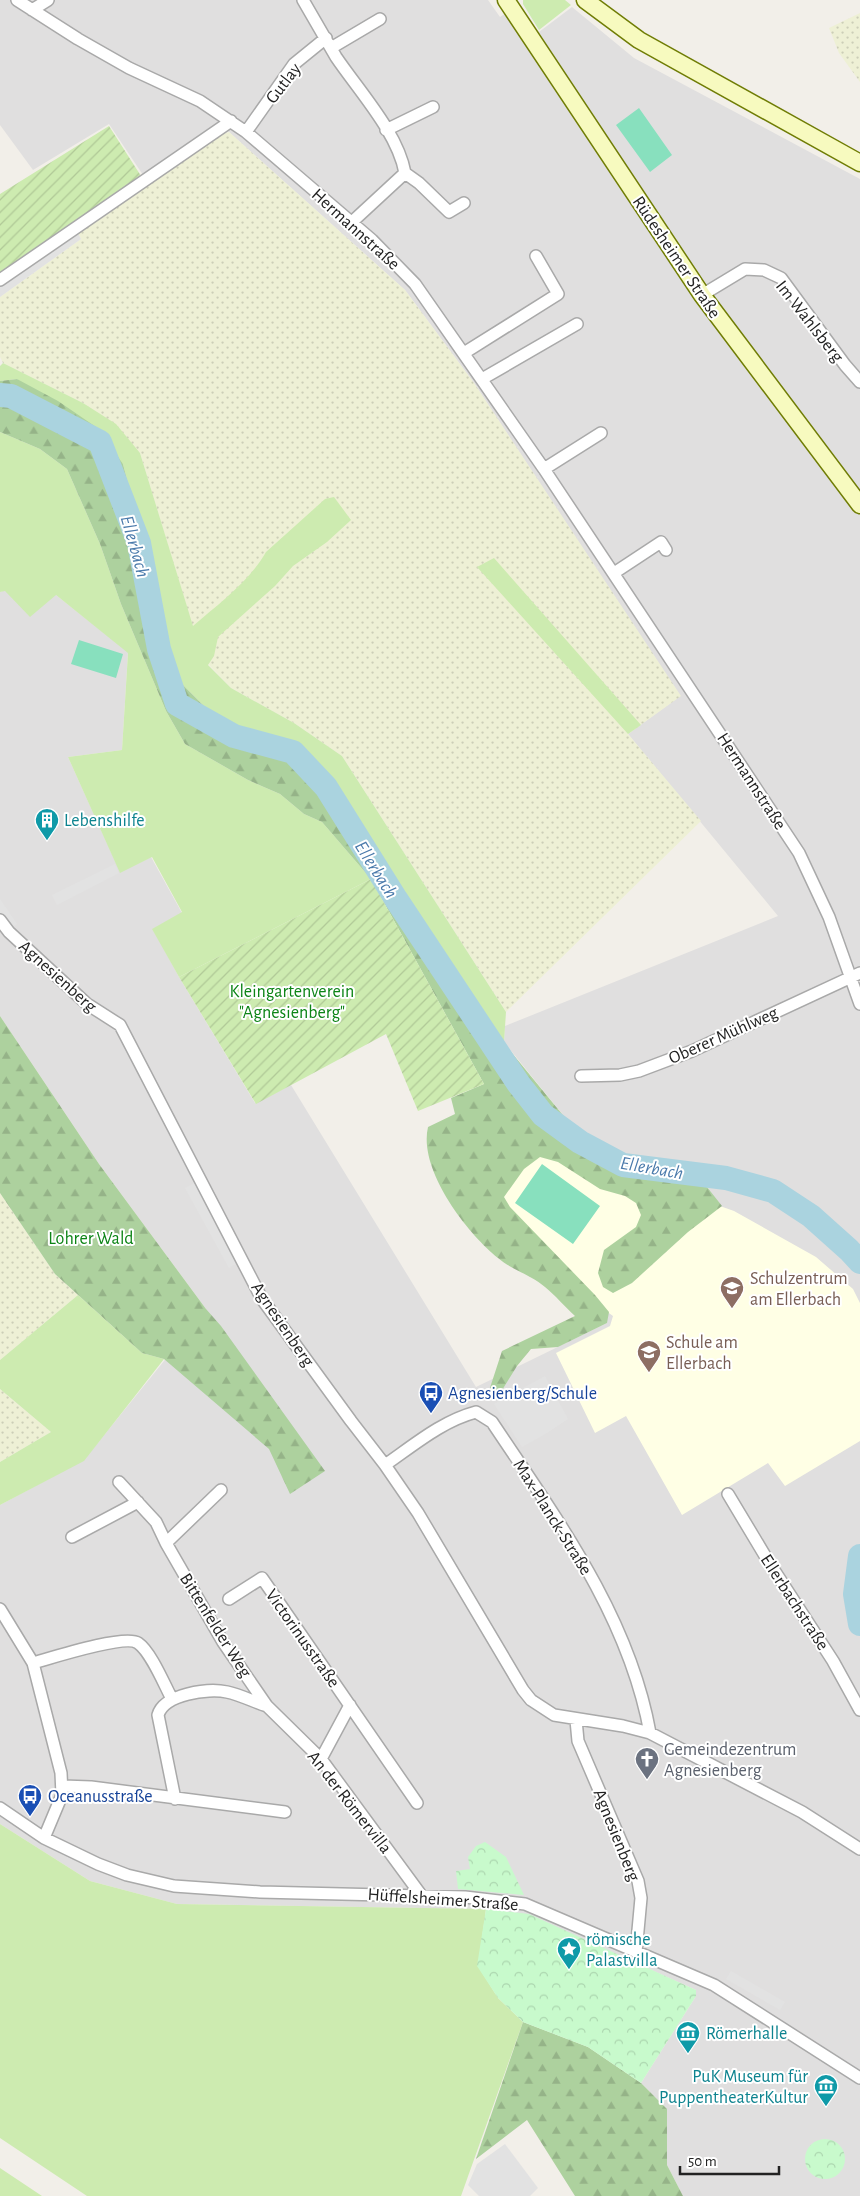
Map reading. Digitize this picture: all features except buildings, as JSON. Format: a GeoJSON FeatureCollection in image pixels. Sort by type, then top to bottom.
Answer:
{"type":"FeatureCollection","features":[{"type":"Feature","properties":{"kind":"street","name":"Hermannstraße"},"geometry":{"type":"LineString","coordinates":[[17,0],[120,63],[200,101],[231,121],[352,222],[415,284],[544,469],[799,853],[855,975],[860,1004]]}},
{"type":"Feature","properties":{"kind":"street"},"geometry":{"type":"LineString","coordinates":[[32,10],[48,0]]}},
{"type":"Feature","properties":{"kind":"street"},"geometry":{"type":"LineString","coordinates":[[302,0],[386,130],[402,159],[405,173],[419,183],[449,212],[464,203]]}},
{"type":"Feature","properties":{"kind":"street"},"geometry":{"type":"LineString","coordinates":[[585,0],[639,40],[860,163]]}},
{"type":"Feature","properties":{"kind":"street","name":"Rüdesheimer Straße"},"geometry":{"type":"LineString","coordinates":[[509,2],[702,295],[860,505]]}},
{"type":"Feature","properties":{"kind":"street","name":"Gutlay"},"geometry":{"type":"LineString","coordinates":[[246,132],[294,64],[328,43],[380,19]]}},
{"type":"Feature","properties":{"kind":"street"},"geometry":{"type":"LineString","coordinates":[[386,130],[433,106]]}},
{"type":"Feature","properties":{"kind":"street"},"geometry":{"type":"LineString","coordinates":[[0,280],[231,121]]}},
{"type":"Feature","properties":{"kind":"street"},"geometry":{"type":"LineString","coordinates":[[352,222],[405,173]]}},
{"type":"Feature","properties":{"kind":"street"},"geometry":{"type":"LineString","coordinates":[[464,353],[558,294],[536,256]]}},
{"type":"Feature","properties":{"kind":"street","name":"Im Wahlsberg"},"geometry":{"type":"LineString","coordinates":[[702,295],[745,269],[764,270],[781,278],[845,365],[860,382]]}},
{"type":"Feature","properties":{"kind":"street"},"geometry":{"type":"LineString","coordinates":[[482,379],[577,324]]}},
{"type":"Feature","properties":{"kind":"street"},"geometry":{"type":"LineString","coordinates":[[544,469],[601,433]]}},
{"type":"Feature","properties":{"kind":"street"},"geometry":{"type":"LineString","coordinates":[[614,573],[661,542],[666,550]]}},
{"type":"Feature","properties":{"kind":"street","name":"Agnesienberg"},"geometry":{"type":"LineString","coordinates":[[0,920],[9,932],[87,1004],[120,1025],[262,1298],[418,1513],[523,1690],[541,1708],[554,1715],[623,1726],[650,1733],[802,1812],[860,1849]]}},
{"type":"Feature","properties":{"kind":"street","name":"Oberer Mühlweg"},"geometry":{"type":"LineString","coordinates":[[581,1076],[620,1075],[646,1068],[692,1051],[855,975]]}},
{"type":"Feature","properties":{"kind":"street","name":"Max-Planck-Straße"},"geometry":{"type":"LineString","coordinates":[[385,1465],[439,1428],[461,1416],[476,1412],[492,1422],[577,1551],[604,1600],[626,1648],[644,1701],[650,1733]]}},
{"type":"Feature","properties":{"kind":"street","name":"Bittenfelder Weg"},"geometry":{"type":"LineString","coordinates":[[118,1482],[156,1522],[166,1543],[223,1642],[267,1706]]}},
{"type":"Feature","properties":{"kind":"street"},"geometry":{"type":"LineString","coordinates":[[166,1543],[221,1490]]}},
{"type":"Feature","properties":{"kind":"street","name":"Ellerbachstraße"},"geometry":{"type":"LineString","coordinates":[[728,1494],[775,1571],[834,1661],[860,1710]]}},
{"type":"Feature","properties":{"kind":"street"},"geometry":{"type":"LineString","coordinates":[[72,1537],[138,1502]]}},
{"type":"Feature","properties":{"kind":"street","name":"Victorinusstraße"},"geometry":{"type":"LineString","coordinates":[[229,1599],[262,1578],[417,1802]]}},
{"type":"Feature","properties":{"kind":"street"},"geometry":{"type":"LineString","coordinates":[[0,1609],[33,1663],[63,1786],[59,1805],[44,1838]]}},
{"type":"Feature","properties":{"kind":"street"},"geometry":{"type":"LineString","coordinates":[[33,1663],[117,1642],[132,1640],[139,1644],[148,1654],[172,1699],[163,1705],[158,1715],[175,1799]]}},
{"type":"Feature","properties":{"kind":"street","name":"An der Römervilla"},"geometry":{"type":"LineString","coordinates":[[172,1699],[198,1693],[222,1691],[267,1706],[321,1759],[420,1895]]}},
{"type":"Feature","properties":{"kind":"street","name":"Victorinusstraße"},"geometry":{"type":"LineString","coordinates":[[321,1759],[350,1705]]}},
{"type":"Feature","properties":{"kind":"street","name":"Agnesienberg"},"geometry":{"type":"LineString","coordinates":[[576,1720],[578,1740],[638,1881],[641,1906],[636,1952]]}},
{"type":"Feature","properties":{"kind":"street"},"geometry":{"type":"LineString","coordinates":[[63,1786],[91,1787],[285,1812]]}},
{"type":"Feature","properties":{"kind":"street","name":"Hüffelsheimer Straße"},"geometry":{"type":"LineString","coordinates":[[0,1808],[44,1838],[98,1864],[127,1875],[174,1886],[260,1892],[465,1896],[525,1904],[714,1985],[860,2078]]}},
{"type":"Feature","properties":{"kind":"shaded area"},"geometry":{"type":"Polygon","coordinates":[[[0,0],[488,0],[500,17],[519,4],[539,32],[572,7],[634,58],[860,179],[860,2196],[683,2196],[667,2165],[667,2109],[641,2083],[696,1996],[696,1990],[529,1915],[486,1909],[177,1904],[90,1881],[0,1824],[0,1505],[84,1460],[206,1309],[99,1164],[0,1016],[0,592],[5,590],[56,595],[128,652],[122,750],[68,757],[120,872],[151,857],[182,913],[153,929],[179,977],[255,1103],[291,1085],[476,1387],[607,1323],[600,1189],[688,1163],[643,1164],[622,1156],[571,1125],[504,1042],[505,1026],[778,916],[628,734],[680,696],[474,383],[405,290],[217,123],[143,175],[109,124],[33,170],[0,125],[0,0]]]}},
{"type":"Feature","properties":{"kind":"shaded area"},"geometry":{"type":"Polygon","coordinates":[[[860,13],[860,82],[839,53],[829,28],[860,13]]]}},
{"type":"Feature","properties":{"kind":"shaded area"},"geometry":{"type":"Polygon","coordinates":[[[229,132],[405,290],[474,383],[681,696],[628,734],[701,821],[506,1012],[342,756],[294,723],[231,688],[208,664],[194,631],[140,453],[83,403],[3,363],[0,357],[0,297],[81,239],[78,233],[223,134],[229,132]]]}},
{"type":"Feature","properties":{"kind":"shaded area"},"geometry":{"type":"Polygon","coordinates":[[[75,228],[81,239],[0,297],[0,280],[75,228]]]}},
{"type":"Feature","properties":{"kind":"shaded area"},"geometry":{"type":"Polygon","coordinates":[[[115,864],[119,873],[57,905],[52,895],[115,864]]]}},
{"type":"Feature","properties":{"kind":"shaded area"},"geometry":{"type":"Polygon","coordinates":[[[0,899],[17,924],[9,930],[0,916],[0,899]]]}},
{"type":"Feature","properties":{"kind":"shaded area","name":"Schulzentrum am Ellerbach"},"geometry":{"type":"Polygon","coordinates":[[[532,1112],[641,1178],[734,1211],[816,1257],[853,1289],[860,1303],[860,1441],[785,1486],[768,1463],[682,1515],[626,1416],[595,1433],[556,1353],[610,1326],[613,1316],[460,1205],[532,1112]]]}},
{"type":"Feature","properties":{"kind":"shaded area"},"geometry":{"type":"Polygon","coordinates":[[[195,1183],[239,1262],[229,1268],[185,1188],[195,1183]]]}},
{"type":"Feature","properties":{"kind":"shaded area"},"geometry":{"type":"Polygon","coordinates":[[[0,1193],[55,1274],[78,1295],[0,1360],[0,1193]]]}},
{"type":"Feature","properties":{"kind":"shaded area"},"geometry":{"type":"Polygon","coordinates":[[[545,1376],[568,1419],[522,1447],[494,1404],[545,1376]]]}},
{"type":"Feature","properties":{"kind":"shaded area"},"geometry":{"type":"Polygon","coordinates":[[[0,1389],[51,1432],[0,1462],[0,1389]]]}},
{"type":"Feature","properties":{"kind":"shaded area"},"geometry":{"type":"Polygon","coordinates":[[[731,1971],[785,2002],[780,2010],[726,1979],[731,1971]]]}},
{"type":"Feature","properties":{"kind":"shaded area"},"geometry":{"type":"Polygon","coordinates":[[[505,2144],[538,2188],[530,2196],[479,2196],[468,2185],[477,2164],[505,2144]]]}},
{"type":"Feature","properties":{"kind":"green space"},"geometry":{"type":"Polygon","coordinates":[[[523,0],[565,0],[571,5],[539,30],[523,4],[523,0]]]}},
{"type":"Feature","properties":{"kind":"green space"},"geometry":{"type":"Polygon","coordinates":[[[639,108],[672,155],[650,172],[616,125],[639,108]]]}},
{"type":"Feature","properties":{"kind":"green space"},"geometry":{"type":"Polygon","coordinates":[[[109,126],[141,176],[0,274],[0,194],[109,126]]]}},
{"type":"Feature","properties":{"kind":"green space"},"geometry":{"type":"Polygon","coordinates":[[[3,363],[83,403],[116,424],[140,453],[193,626],[242,583],[266,552],[325,499],[334,497],[351,520],[327,542],[293,566],[275,586],[218,637],[214,656],[208,665],[231,688],[294,723],[342,756],[506,1012],[504,1042],[479,1013],[414,917],[341,800],[306,754],[217,719],[176,678],[171,650],[123,464],[17,379],[0,381],[0,366],[3,363]]]}},
{"type":"Feature","properties":{"kind":"green space"},"geometry":{"type":"Polygon","coordinates":[[[17,379],[58,401],[96,427],[123,464],[171,650],[176,678],[217,719],[306,754],[341,800],[414,917],[479,1013],[571,1125],[622,1156],[643,1164],[688,1163],[722,1206],[688,1232],[632,1283],[613,1293],[603,1287],[598,1273],[604,1250],[636,1227],[641,1215],[636,1203],[625,1196],[600,1189],[558,1162],[540,1157],[524,1169],[504,1197],[510,1207],[609,1312],[607,1323],[558,1347],[531,1349],[517,1366],[496,1400],[486,1400],[502,1351],[575,1316],[545,1287],[503,1262],[486,1247],[460,1217],[448,1199],[430,1162],[427,1144],[428,1127],[455,1114],[451,1098],[484,1084],[371,879],[322,822],[304,814],[280,794],[248,780],[185,744],[166,711],[121,604],[100,544],[67,469],[40,449],[0,432],[0,381],[17,379]]]}},
{"type":"Feature","properties":{"kind":"green space"},"geometry":{"type":"Polygon","coordinates":[[[0,432],[40,449],[67,469],[100,544],[121,604],[166,711],[185,744],[248,780],[280,794],[304,814],[322,822],[371,879],[179,977],[152,929],[182,912],[152,857],[120,873],[68,757],[122,750],[128,653],[56,595],[30,617],[5,591],[0,592],[0,432]]]}},
{"type":"Feature","properties":{"kind":"green space"},"geometry":{"type":"Polygon","coordinates":[[[494,558],[641,725],[628,734],[477,567],[494,558]]]}},
{"type":"Feature","properties":{"kind":"green space"},"geometry":{"type":"Polygon","coordinates":[[[79,640],[123,654],[116,678],[71,664],[79,640]]]}},
{"type":"Feature","properties":{"kind":"green space","name":"Kleingartenverein \"Agnesienberg\""},"geometry":{"type":"Polygon","coordinates":[[[371,879],[484,1084],[418,1111],[386,1034],[256,1104],[179,977],[371,879]]]}},
{"type":"Feature","properties":{"kind":"green space","name":"Lohrer Wald"},"geometry":{"type":"Polygon","coordinates":[[[0,1016],[99,1164],[206,1309],[221,1326],[325,1471],[290,1494],[269,1449],[164,1359],[142,1353],[55,1274],[0,1193],[0,1016]]]}},
{"type":"Feature","properties":{"kind":"green space"},"geometry":{"type":"Polygon","coordinates":[[[542,1164],[600,1206],[573,1244],[515,1203],[542,1164]]]}},
{"type":"Feature","properties":{"kind":"green space"},"geometry":{"type":"Polygon","coordinates":[[[78,1295],[142,1353],[164,1359],[84,1461],[0,1505],[0,1462],[51,1432],[0,1389],[0,1360],[78,1295]]]}},
{"type":"Feature","properties":{"kind":"green space"},"geometry":{"type":"Polygon","coordinates":[[[0,1824],[90,1881],[177,1904],[486,1909],[478,1966],[498,1998],[523,2022],[461,2196],[87,2196],[0,2138],[0,1824]]]}},
{"type":"Feature","properties":{"kind":"green space"},"geometry":{"type":"Polygon","coordinates":[[[485,1842],[506,1857],[524,1895],[458,1889],[456,1871],[470,1869],[468,1857],[476,1846],[485,1842]]]}},
{"type":"Feature","properties":{"kind":"green space"},"geometry":{"type":"Polygon","coordinates":[[[486,1909],[529,1914],[696,1990],[696,1996],[641,2083],[588,2047],[523,2022],[498,1998],[477,1966],[486,1909]]]}},
{"type":"Feature","properties":{"kind":"green space"},"geometry":{"type":"Polygon","coordinates":[[[523,2022],[588,2047],[641,2083],[667,2109],[667,2165],[683,2196],[575,2196],[527,2120],[476,2159],[523,2022]]]}},
{"type":"Feature","properties":{"kind":"green space"},"geometry":{"type":"Polygon","coordinates":[[[829,2139],[836,2142],[842,2148],[845,2159],[844,2167],[836,2176],[829,2179],[821,2179],[814,2176],[806,2167],[805,2155],[808,2148],[817,2140],[829,2139]]]}},
{"type":"Feature","properties":{"kind":"green space"},"geometry":{"type":"Polygon","coordinates":[[[0,2168],[42,2196],[0,2196],[0,2168]]]}},
{"type":"Feature","properties":{"kind":"waterway","name":"Ellerbach"},"geometry":{"type":"LineString","coordinates":[[0,395],[11,396],[100,442],[139,543],[159,649],[177,704],[234,736],[293,752],[326,787],[396,899],[518,1083],[543,1115],[580,1142],[623,1165],[726,1178],[773,1191],[811,1216],[860,1262]]}},
{"type":"Feature","properties":{"kind":"waterway","name":"Ellerbach"},"geometry":{"type":"LineString","coordinates":[[860,1556],[855,1594],[860,1624]]}},
{"type":"Feature","properties":{"kind":"place","name":"Lebenshilfe"},"geometry":{"type":"Point","coordinates":[47,841]}},
{"type":"Feature","properties":{"kind":"place","name":"Schulzentrum am Ellerbach"},"geometry":{"type":"Point","coordinates":[732,1309]}},
{"type":"Feature","properties":{"kind":"place","name":"Schule am Ellerbach"},"geometry":{"type":"Point","coordinates":[649,1373]}},
{"type":"Feature","properties":{"kind":"place","name":"Agnesienberg/Schule"},"geometry":{"type":"Point","coordinates":[431,1414]}},
{"type":"Feature","properties":{"kind":"place","name":"Gemeindezentrum Agnesienberg"},"geometry":{"type":"Point","coordinates":[647,1780]}},
{"type":"Feature","properties":{"kind":"place","name":"Oceanusstraße"},"geometry":{"type":"Point","coordinates":[30,1817]}},
{"type":"Feature","properties":{"kind":"place","name":"römische Palastvilla"},"geometry":{"type":"Point","coordinates":[569,1970]}},
{"type":"Feature","properties":{"kind":"place","name":"Römerhalle"},"geometry":{"type":"Point","coordinates":[688,2054]}},
{"type":"Feature","properties":{"kind":"place","name":"PuK Museum für PuppentheaterKultur"},"geometry":{"type":"Point","coordinates":[826,2107]}}]}
